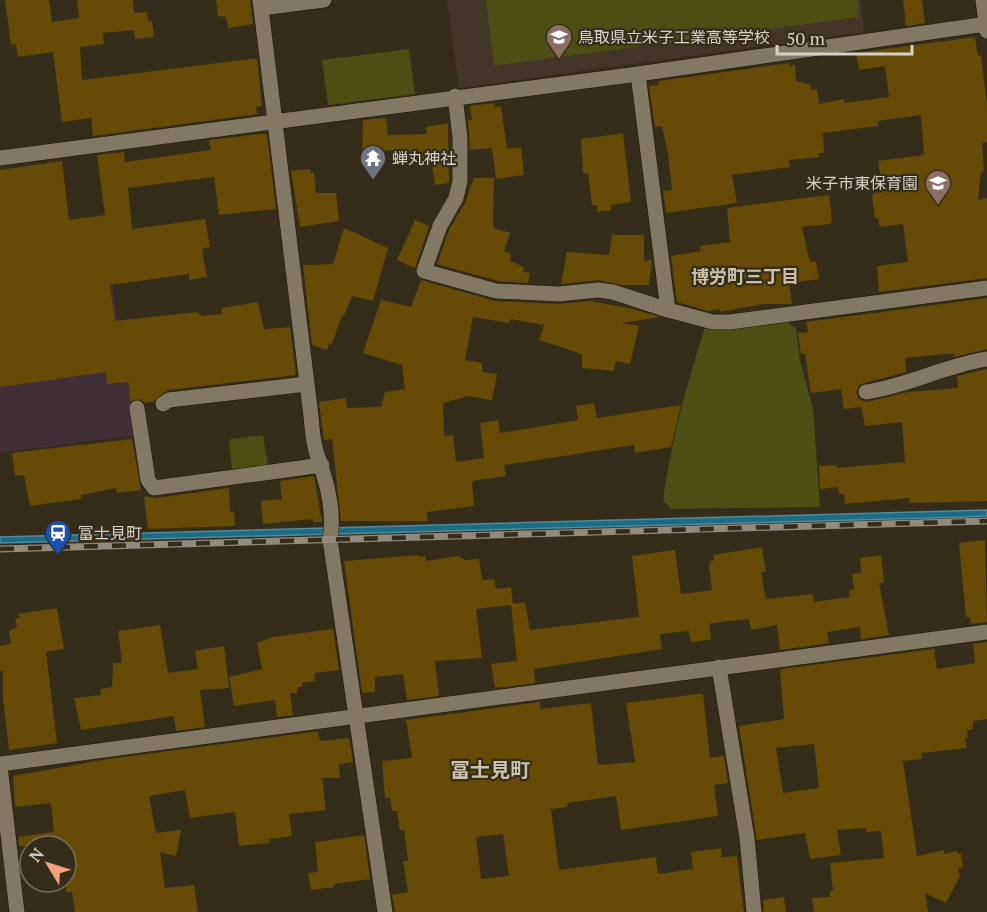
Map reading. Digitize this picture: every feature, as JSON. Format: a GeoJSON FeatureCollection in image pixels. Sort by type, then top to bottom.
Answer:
{"type":"FeatureCollection","features":[{"type":"Feature","properties":{"kind":"street"},"geometry":{"type":"LineString","coordinates":[[324,0],[261,4],[315,449],[322,465],[331,506],[330,540],[358,716],[385,912]]}},
{"type":"Feature","properties":{"kind":"street"},"geometry":{"type":"LineString","coordinates":[[983,0],[987,31]]}},
{"type":"Feature","properties":{"kind":"street"},"geometry":{"type":"LineString","coordinates":[[0,158],[454,96],[638,74],[987,24]]}},
{"type":"Feature","properties":{"kind":"street"},"geometry":{"type":"LineString","coordinates":[[638,74],[668,310]]}},
{"type":"Feature","properties":{"kind":"street"},"geometry":{"type":"LineString","coordinates":[[454,96],[460,138],[460,180],[456,198],[440,226],[424,271],[496,291],[559,294],[598,290],[613,292],[713,322],[730,322],[987,288]]}},
{"type":"Feature","properties":{"kind":"street"},"geometry":{"type":"LineString","coordinates":[[866,392],[899,387],[957,364],[987,359]]}},
{"type":"Feature","properties":{"kind":"street"},"geometry":{"type":"LineString","coordinates":[[163,404],[169,400],[307,384]]}},
{"type":"Feature","properties":{"kind":"street"},"geometry":{"type":"LineString","coordinates":[[137,408],[148,480],[154,488],[322,465]]}},
{"type":"Feature","properties":{"kind":"street"},"geometry":{"type":"LineString","coordinates":[[17,912],[0,765],[987,632]]}},
{"type":"Feature","properties":{"kind":"street"},"geometry":{"type":"LineString","coordinates":[[719,667],[747,838],[754,912]]}},
{"type":"Feature","properties":{"kind":"shaded area","name":"鳥取県立米子工業高等学校"},"geometry":{"type":"Polygon","coordinates":[[[447,0],[861,0],[864,32],[459,88],[447,0]]]}},
{"type":"Feature","properties":{"kind":"shaded area","name":"鳥取県立米子工業高等学校"},"geometry":{"type":"Polygon","coordinates":[[[486,0],[858,0],[859,17],[494,66],[486,0]]]}},
{"type":"Feature","properties":{"kind":"shaded area"},"geometry":{"type":"Polygon","coordinates":[[[409,49],[415,94],[328,105],[322,60],[409,49]]]}},
{"type":"Feature","properties":{"kind":"shaded area"},"geometry":{"type":"Polygon","coordinates":[[[105,233],[135,435],[0,453],[0,247],[105,233]]]}},
{"type":"Feature","properties":{"kind":"shaded area"},"geometry":{"type":"Polygon","coordinates":[[[789,322],[790,325],[796,327],[800,361],[813,408],[820,507],[671,509],[663,500],[670,456],[705,327],[719,330],[789,322]]]}},
{"type":"Feature","properties":{"kind":"shaded area"},"geometry":{"type":"Polygon","coordinates":[[[263,435],[268,465],[232,470],[229,442],[231,439],[263,435]]]}},
{"type":"Feature","properties":{"kind":"water"},"geometry":{"type":"Polygon","coordinates":[[[987,510],[987,516],[966,517],[0,543],[0,537],[987,510]]]}},
{"type":"Feature","properties":{"kind":"building"},"geometry":{"type":"Polygon","coordinates":[[[5,0],[49,0],[52,22],[79,18],[77,0],[133,0],[134,13],[147,12],[148,21],[152,21],[154,37],[135,39],[134,30],[103,33],[104,44],[80,47],[82,80],[257,58],[262,106],[256,107],[257,114],[93,136],[91,118],[62,122],[53,52],[18,57],[16,44],[11,45],[5,0]]]}},
{"type":"Feature","properties":{"kind":"building"},"geometry":{"type":"Polygon","coordinates":[[[216,0],[250,0],[253,24],[228,28],[226,17],[218,16],[216,0]]]}},
{"type":"Feature","properties":{"kind":"building"},"geometry":{"type":"Polygon","coordinates":[[[903,0],[922,0],[925,23],[906,26],[903,0]]]}},
{"type":"Feature","properties":{"kind":"building"},"geometry":{"type":"Polygon","coordinates":[[[975,37],[978,56],[981,56],[987,105],[987,142],[982,143],[984,171],[981,172],[978,200],[987,198],[987,278],[879,292],[877,266],[908,262],[903,224],[880,227],[878,218],[875,218],[872,196],[874,193],[883,192],[878,161],[924,155],[921,115],[878,121],[878,126],[823,133],[824,153],[818,153],[819,157],[789,160],[790,167],[732,175],[737,203],[666,213],[663,191],[672,190],[668,154],[662,126],[655,127],[649,86],[658,85],[659,81],[790,63],[790,66],[795,65],[796,81],[811,85],[811,90],[817,89],[819,104],[844,99],[844,103],[889,97],[885,66],[859,70],[856,53],[975,37]]]}},
{"type":"Feature","properties":{"kind":"building"},"geometry":{"type":"Polygon","coordinates":[[[494,103],[495,107],[501,106],[507,149],[521,147],[524,175],[496,179],[492,148],[470,150],[468,120],[472,120],[470,106],[494,103]]]}},
{"type":"Feature","properties":{"kind":"building"},"geometry":{"type":"Polygon","coordinates":[[[386,118],[388,135],[427,134],[426,127],[448,123],[449,183],[435,185],[431,159],[405,159],[405,150],[362,151],[363,120],[386,118]]]}},
{"type":"Feature","properties":{"kind":"building"},"geometry":{"type":"Polygon","coordinates":[[[623,133],[631,202],[611,205],[611,210],[597,212],[597,205],[592,205],[588,173],[583,173],[581,139],[623,133]]]}},
{"type":"Feature","properties":{"kind":"building"},"geometry":{"type":"Polygon","coordinates":[[[267,134],[276,209],[219,215],[214,177],[128,188],[132,229],[205,219],[210,247],[202,249],[207,277],[189,280],[189,274],[110,285],[115,321],[197,312],[202,316],[222,314],[222,308],[258,302],[264,329],[290,327],[296,375],[168,390],[154,401],[145,403],[140,399],[130,401],[128,382],[107,384],[106,372],[0,387],[0,170],[62,161],[69,220],[105,215],[97,155],[124,152],[125,162],[211,150],[209,140],[267,134]]]}},
{"type":"Feature","properties":{"kind":"building"},"geometry":{"type":"Polygon","coordinates":[[[310,169],[311,173],[314,173],[316,193],[336,193],[339,221],[300,227],[291,171],[310,169]]]}},
{"type":"Feature","properties":{"kind":"building"},"geometry":{"type":"Polygon","coordinates":[[[474,178],[494,178],[493,228],[510,233],[504,251],[511,254],[510,261],[524,267],[523,272],[530,273],[528,283],[498,281],[437,264],[449,230],[465,203],[474,178]]]}},
{"type":"Feature","properties":{"kind":"building"},"geometry":{"type":"Polygon","coordinates":[[[829,195],[832,221],[830,224],[802,227],[809,258],[811,262],[816,262],[819,279],[789,283],[792,304],[763,304],[720,312],[720,309],[708,311],[677,302],[671,256],[701,251],[700,246],[730,242],[727,208],[829,195]]]}},
{"type":"Feature","properties":{"kind":"building"},"geometry":{"type":"Polygon","coordinates":[[[415,220],[429,226],[415,268],[397,260],[415,220]]]}},
{"type":"Feature","properties":{"kind":"building"},"geometry":{"type":"Polygon","coordinates":[[[344,228],[388,248],[373,301],[352,296],[344,316],[342,315],[332,344],[329,343],[327,350],[312,345],[303,265],[333,264],[344,228]]]}},
{"type":"Feature","properties":{"kind":"building"},"geometry":{"type":"Polygon","coordinates":[[[612,235],[644,235],[644,261],[652,260],[649,285],[622,285],[599,280],[561,284],[567,252],[609,255],[612,235]]]}},
{"type":"Feature","properties":{"kind":"building"},"geometry":{"type":"Polygon","coordinates":[[[421,280],[495,301],[559,304],[590,301],[660,317],[622,323],[639,326],[630,364],[616,361],[614,371],[582,368],[582,354],[539,340],[544,325],[510,319],[509,323],[473,317],[465,360],[482,363],[482,372],[497,374],[492,400],[468,396],[443,403],[444,436],[453,435],[456,462],[484,458],[480,423],[498,420],[500,433],[578,420],[576,406],[594,403],[597,418],[681,405],[671,447],[635,453],[634,445],[504,465],[506,476],[472,481],[474,506],[427,512],[428,521],[341,521],[332,439],[324,440],[319,402],[346,398],[347,408],[381,407],[385,392],[405,389],[402,365],[363,353],[381,300],[411,307],[421,280]]]}},
{"type":"Feature","properties":{"kind":"building"},"geometry":{"type":"Polygon","coordinates":[[[987,298],[987,349],[954,357],[954,354],[945,354],[905,358],[906,372],[859,385],[856,393],[859,399],[867,402],[908,392],[958,388],[957,376],[987,369],[987,501],[910,503],[909,498],[845,504],[844,494],[839,494],[838,487],[820,489],[819,466],[837,465],[837,468],[905,462],[902,422],[865,426],[861,407],[844,409],[841,389],[811,393],[805,354],[801,354],[798,333],[808,332],[806,322],[987,298]]]}},
{"type":"Feature","properties":{"kind":"building"},"geometry":{"type":"Polygon","coordinates":[[[132,439],[141,490],[117,493],[116,488],[81,495],[81,499],[30,506],[24,475],[15,476],[12,453],[132,439]]]}},
{"type":"Feature","properties":{"kind":"building"},"geometry":{"type":"Polygon","coordinates":[[[314,476],[322,522],[313,522],[313,519],[263,524],[261,501],[282,499],[280,481],[314,476]]]}},
{"type":"Feature","properties":{"kind":"building"},"geometry":{"type":"Polygon","coordinates":[[[229,488],[230,512],[234,511],[235,526],[148,529],[144,496],[155,498],[229,488]]]}},
{"type":"Feature","properties":{"kind":"building"},"geometry":{"type":"Polygon","coordinates":[[[985,540],[987,622],[971,624],[970,617],[966,617],[959,543],[985,540]]]}},
{"type":"Feature","properties":{"kind":"building"},"geometry":{"type":"Polygon","coordinates":[[[762,547],[766,572],[761,572],[766,599],[813,594],[814,602],[850,597],[849,590],[854,589],[852,574],[861,573],[860,558],[881,555],[884,583],[879,583],[889,635],[861,639],[860,627],[827,632],[829,643],[780,650],[777,625],[751,630],[749,619],[720,622],[709,624],[711,639],[691,642],[689,631],[660,634],[662,649],[534,669],[535,683],[495,688],[491,664],[517,661],[511,605],[476,609],[482,658],[435,661],[439,696],[407,700],[403,674],[375,677],[375,692],[362,693],[344,561],[419,555],[419,557],[425,556],[426,561],[458,556],[465,560],[479,559],[482,580],[494,579],[496,589],[511,587],[513,604],[525,602],[530,630],[639,617],[632,556],[675,550],[681,594],[712,590],[709,567],[710,561],[714,560],[713,555],[762,547]]]}},
{"type":"Feature","properties":{"kind":"building"},"geometry":{"type":"Polygon","coordinates":[[[57,608],[64,649],[46,652],[57,743],[9,750],[3,699],[3,671],[0,671],[0,646],[11,644],[9,631],[17,627],[15,618],[19,618],[18,614],[57,608]]]}},
{"type":"Feature","properties":{"kind":"building"},"geometry":{"type":"Polygon","coordinates":[[[160,625],[168,673],[198,669],[195,651],[224,646],[229,688],[200,690],[205,727],[176,731],[174,716],[81,730],[74,698],[101,695],[100,689],[112,687],[113,663],[122,663],[118,631],[160,625]]]}},
{"type":"Feature","properties":{"kind":"building"},"geometry":{"type":"Polygon","coordinates":[[[333,629],[339,670],[314,673],[315,681],[302,683],[302,687],[297,687],[297,693],[290,693],[293,715],[277,717],[275,700],[234,706],[229,677],[262,669],[257,643],[273,637],[333,629]]]}},
{"type":"Feature","properties":{"kind":"building"},"geometry":{"type":"Polygon","coordinates":[[[987,642],[987,719],[973,721],[973,729],[967,730],[968,737],[965,738],[967,748],[921,753],[922,759],[903,761],[917,856],[944,850],[944,854],[957,851],[961,854],[963,867],[958,868],[960,876],[946,903],[925,893],[928,912],[814,912],[812,898],[830,897],[830,891],[833,891],[830,863],[884,858],[881,831],[866,832],[866,828],[837,830],[841,855],[810,859],[805,833],[757,840],[739,726],[784,719],[780,671],[782,669],[934,649],[937,669],[975,663],[973,644],[987,642]],[[814,744],[776,748],[783,793],[819,788],[814,744]]]}},
{"type":"Feature","properties":{"kind":"building"},"geometry":{"type":"Polygon","coordinates":[[[703,694],[710,758],[724,756],[728,783],[714,785],[718,816],[621,830],[616,796],[567,803],[568,807],[551,809],[559,870],[656,857],[658,874],[693,869],[691,852],[721,848],[722,857],[737,856],[744,912],[395,912],[392,895],[408,892],[403,861],[408,861],[404,830],[400,831],[397,811],[392,811],[390,798],[385,798],[382,761],[412,758],[406,720],[540,702],[540,709],[591,703],[598,765],[635,762],[626,703],[703,694]],[[503,834],[476,837],[481,879],[509,876],[503,834]]]}},
{"type":"Feature","properties":{"kind":"building"},"geometry":{"type":"Polygon","coordinates":[[[318,732],[320,741],[349,738],[353,762],[339,764],[340,778],[322,778],[326,810],[289,814],[292,836],[269,839],[269,843],[239,846],[235,812],[190,818],[185,790],[149,796],[156,833],[181,830],[176,856],[160,852],[165,888],[194,885],[198,912],[75,912],[72,894],[78,894],[78,834],[40,834],[54,832],[51,803],[15,807],[13,776],[108,759],[318,732]]]}},
{"type":"Feature","properties":{"kind":"building"},"geometry":{"type":"Polygon","coordinates":[[[364,835],[370,879],[311,890],[308,873],[318,872],[315,842],[364,835]]]}},
{"type":"Feature","properties":{"kind":"building"},"geometry":{"type":"Polygon","coordinates":[[[784,897],[786,912],[764,912],[763,900],[784,897]]]}},
{"type":"Feature","properties":{"kind":"railway"},"geometry":{"type":"LineString","coordinates":[[0,549],[987,521]]}},
{"type":"Feature","properties":{"kind":"place","name":"鳥取県立米子工業高等学校"},"geometry":{"type":"Point","coordinates":[559,60]}},
{"type":"Feature","properties":{"kind":"place","name":"蝉丸神社"},"geometry":{"type":"Point","coordinates":[373,181]}},
{"type":"Feature","properties":{"kind":"place","name":"米子市東保育園"},"geometry":{"type":"Point","coordinates":[938,206]}},
{"type":"Feature","properties":{"kind":"place","name":"富士見町"},"geometry":{"type":"Point","coordinates":[58,556]}},
{"type":"Feature","properties":{"kind":"district","name":"博労町三丁目"},"geometry":{"type":"Point","coordinates":[745,277]}},
{"type":"Feature","properties":{"kind":"district","name":"冨士見町"},"geometry":{"type":"Point","coordinates":[490,770]}}]}
